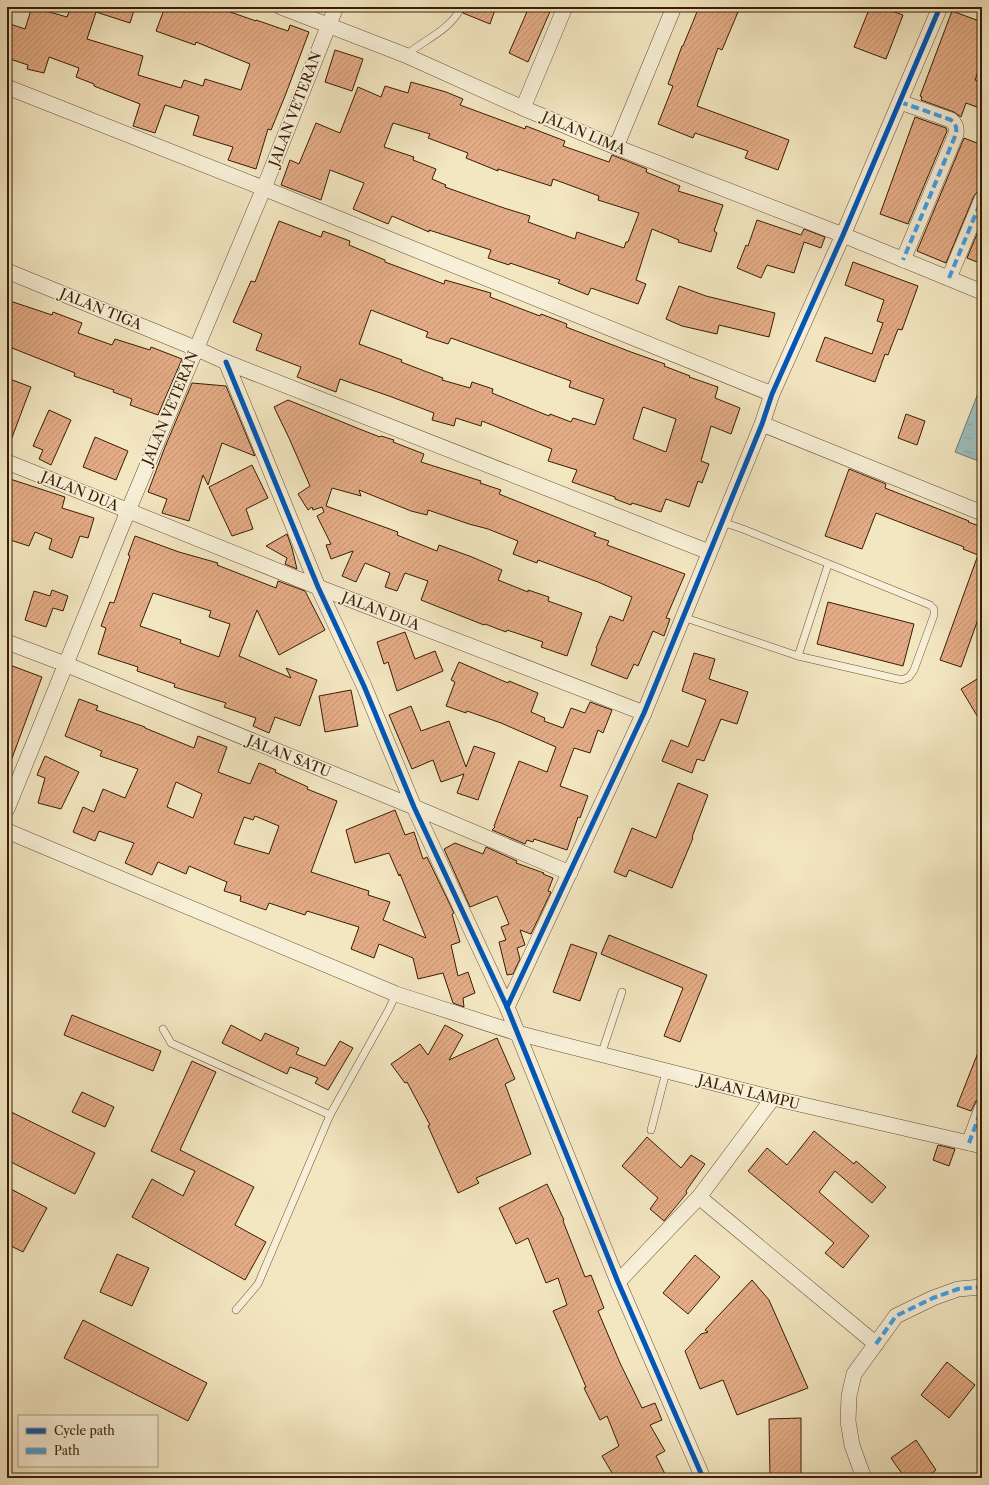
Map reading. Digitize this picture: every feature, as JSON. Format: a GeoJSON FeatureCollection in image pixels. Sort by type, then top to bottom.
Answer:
{"type":"FeatureCollection","features":[{"type":"Feature","properties":{"kind":"street","name":"JALAN LIMA"},"geometry":{"type":"LineString","coordinates":[[282,7],[405,55],[523,108],[616,147],[843,235],[982,292]]}},
{"type":"Feature","properties":{"kind":"street","name":"JALAN VETERAN"},"geometry":{"type":"LineString","coordinates":[[7,809],[65,664],[195,348],[263,188],[336,7]]}},
{"type":"Feature","properties":{"kind":"street"},"geometry":{"type":"LineString","coordinates":[[523,108],[565,7]]}},
{"type":"Feature","properties":{"kind":"street"},"geometry":{"type":"LineString","coordinates":[[616,147],[674,7]]}},
{"type":"Feature","properties":{"kind":"street"},"geometry":{"type":"LineString","coordinates":[[507,1007],[644,713],[762,424],[772,394],[843,235],[940,7]]}},
{"type":"Feature","properties":{"kind":"street"},"geometry":{"type":"LineString","coordinates":[[7,87],[263,188],[772,394]]}},
{"type":"Feature","properties":{"kind":"street"},"geometry":{"type":"LineString","coordinates":[[900,102],[951,120],[957,128],[956,134],[903,260]]}},
{"type":"Feature","properties":{"kind":"street"},"geometry":{"type":"LineString","coordinates":[[949,278],[982,199]]}},
{"type":"Feature","properties":{"kind":"street","name":"JALAN TIGA"},"geometry":{"type":"LineString","coordinates":[[7,271],[226,362],[709,552]]}},
{"type":"Feature","properties":{"kind":"street"},"geometry":{"type":"LineString","coordinates":[[226,362],[318,587],[364,686],[414,807],[507,1007],[618,1282],[703,1478]]}},
{"type":"Feature","properties":{"kind":"street"},"geometry":{"type":"LineString","coordinates":[[762,424],[982,513]]}},
{"type":"Feature","properties":{"kind":"street","name":"JALAN DUA"},"geometry":{"type":"LineString","coordinates":[[7,462],[318,587],[644,713]]}},
{"type":"Feature","properties":{"kind":"street","name":"JALAN SATU"},"geometry":{"type":"LineString","coordinates":[[7,642],[65,664],[414,807],[570,873]]}},
{"type":"Feature","properties":{"kind":"street","name":"JALAN LAMPU"},"geometry":{"type":"LineString","coordinates":[[7,830],[396,994],[517,1033],[666,1072],[975,1145]]}},
{"type":"Feature","properties":{"kind":"street"},"geometry":{"type":"LineString","coordinates":[[618,1282],[699,1197],[773,1098]]}},
{"type":"Feature","properties":{"kind":"street"},"geometry":{"type":"LineString","coordinates":[[975,1145],[982,1108]]}},
{"type":"Feature","properties":{"kind":"street"},"geometry":{"type":"LineString","coordinates":[[699,1197],[876,1344]]}},
{"type":"Feature","properties":{"kind":"street"},"geometry":{"type":"LineString","coordinates":[[865,1478],[852,1445],[848,1421],[849,1396],[854,1374],[896,1316],[932,1298],[958,1289],[982,1287]]}},
{"type":"Feature","properties":{"kind":"lane"},"geometry":{"type":"LineString","coordinates":[[405,55],[446,26],[457,16],[461,7]]}},
{"type":"Feature","properties":{"kind":"lane"},"geometry":{"type":"LineString","coordinates":[[683,617],[798,656],[902,680],[909,677],[914,670],[934,615],[934,610],[930,605],[828,565],[743,529],[721,522]]}},
{"type":"Feature","properties":{"kind":"lane"},"geometry":{"type":"LineString","coordinates":[[798,656],[828,565]]}},
{"type":"Feature","properties":{"kind":"lane"},"geometry":{"type":"LineString","coordinates":[[601,1055],[622,992]]}},
{"type":"Feature","properties":{"kind":"lane"},"geometry":{"type":"LineString","coordinates":[[236,1310],[258,1284],[330,1115],[389,1010],[396,994]]}},
{"type":"Feature","properties":{"kind":"lane"},"geometry":{"type":"LineString","coordinates":[[163,1029],[172,1043],[330,1115]]}},
{"type":"Feature","properties":{"kind":"lane"},"geometry":{"type":"LineString","coordinates":[[651,1130],[666,1072]]}},
{"type":"Feature","properties":{"kind":"water"},"geometry":{"type":"Polygon","coordinates":[[[982,383],[982,460],[981,462],[955,452],[982,383]]]}},
{"type":"Feature","properties":{"kind":"building"},"geometry":{"type":"Polygon","coordinates":[[[32,7],[67,17],[71,7],[135,7],[130,23],[96,12],[87,39],[143,56],[138,75],[181,88],[184,80],[203,86],[205,79],[241,90],[250,64],[196,42],[195,45],[156,31],[165,7],[216,7],[288,31],[290,25],[309,32],[271,130],[268,129],[256,169],[228,160],[233,147],[193,135],[199,116],[165,105],[155,133],[133,126],[140,104],[94,86],[94,84],[76,77],[79,68],[49,57],[44,73],[27,69],[28,65],[7,58],[7,23],[25,29],[32,7]]]}},
{"type":"Feature","properties":{"kind":"building"},"geometry":{"type":"Polygon","coordinates":[[[466,7],[496,7],[490,24],[463,13],[466,7]]]}},
{"type":"Feature","properties":{"kind":"building"},"geometry":{"type":"Polygon","coordinates":[[[529,7],[552,7],[528,62],[509,53],[529,7]]]}},
{"type":"Feature","properties":{"kind":"building"},"geometry":{"type":"Polygon","coordinates":[[[699,7],[726,7],[738,12],[722,50],[718,48],[697,106],[789,140],[778,170],[745,158],[748,151],[695,133],[693,138],[658,124],[673,86],[668,84],[682,46],[699,7]]]}},
{"type":"Feature","properties":{"kind":"building"},"geometry":{"type":"Polygon","coordinates":[[[870,7],[881,7],[903,15],[886,59],[854,47],[870,7]]]}},
{"type":"Feature","properties":{"kind":"building"},"geometry":{"type":"Polygon","coordinates":[[[952,11],[982,22],[982,61],[975,80],[982,82],[982,109],[966,103],[961,117],[954,112],[921,100],[922,97],[920,96],[952,11]]]}},
{"type":"Feature","properties":{"kind":"building"},"geometry":{"type":"Polygon","coordinates":[[[335,50],[363,59],[352,91],[325,82],[335,50]]]}},
{"type":"Feature","properties":{"kind":"building"},"geometry":{"type":"Polygon","coordinates":[[[411,82],[446,92],[463,99],[460,105],[525,129],[526,126],[565,141],[563,146],[609,162],[612,155],[647,169],[646,172],[680,186],[678,191],[723,205],[714,231],[717,233],[711,252],[678,242],[679,240],[652,229],[636,280],[646,284],[638,304],[591,288],[588,295],[558,283],[560,280],[510,263],[509,265],[488,258],[491,250],[429,230],[429,232],[392,216],[388,224],[353,209],[364,183],[330,170],[321,200],[281,185],[290,160],[299,164],[316,123],[340,133],[358,87],[381,97],[385,86],[408,93],[411,82]],[[393,123],[384,147],[414,157],[413,160],[436,169],[432,179],[446,185],[445,187],[530,216],[528,222],[575,239],[577,232],[624,248],[626,242],[628,242],[639,213],[598,200],[599,196],[553,179],[551,186],[498,169],[498,171],[466,158],[468,153],[428,138],[430,134],[393,123]]]}},
{"type":"Feature","properties":{"kind":"building"},"geometry":{"type":"Polygon","coordinates":[[[915,117],[946,128],[947,131],[908,224],[880,214],[915,117]]]}},
{"type":"Feature","properties":{"kind":"building"},"geometry":{"type":"Polygon","coordinates":[[[964,138],[982,145],[982,190],[977,192],[974,196],[946,263],[917,251],[964,138]]]}},
{"type":"Feature","properties":{"kind":"building"},"geometry":{"type":"Polygon","coordinates":[[[757,220],[801,235],[804,229],[825,237],[821,248],[804,242],[794,273],[767,265],[761,278],[737,268],[746,245],[748,246],[757,220]]]}},
{"type":"Feature","properties":{"kind":"building"},"geometry":{"type":"Polygon","coordinates":[[[279,221],[321,237],[323,231],[350,241],[349,245],[385,260],[385,262],[444,284],[445,280],[491,293],[490,297],[540,316],[541,314],[567,324],[566,327],[665,364],[664,366],[690,376],[689,377],[718,387],[715,398],[740,408],[731,434],[711,426],[701,461],[709,464],[702,483],[698,481],[689,507],[666,499],[661,512],[632,503],[631,505],[615,499],[615,497],[572,482],[577,470],[548,461],[552,449],[482,421],[481,426],[456,418],[454,426],[432,420],[434,413],[340,379],[336,392],[297,377],[301,367],[256,350],[262,334],[233,322],[251,281],[255,282],[279,221]],[[371,310],[359,344],[402,360],[401,362],[443,378],[442,380],[470,388],[472,382],[493,389],[492,393],[549,416],[550,414],[571,422],[573,418],[595,425],[604,399],[569,387],[571,381],[451,338],[448,344],[426,337],[428,332],[371,310]],[[643,407],[633,439],[666,452],[676,419],[643,407]]]}},
{"type":"Feature","properties":{"kind":"building"},"geometry":{"type":"Polygon","coordinates":[[[982,222],[982,264],[967,258],[982,222]]]}},
{"type":"Feature","properties":{"kind":"building"},"geometry":{"type":"Polygon","coordinates":[[[853,262],[918,286],[902,330],[898,329],[888,355],[885,354],[875,382],[816,361],[825,337],[872,354],[883,323],[877,321],[884,300],[845,285],[853,262]]]}},
{"type":"Feature","properties":{"kind":"building"},"geometry":{"type":"Polygon","coordinates":[[[679,286],[706,296],[775,313],[769,337],[719,325],[717,334],[682,326],[666,319],[679,286]]]}},
{"type":"Feature","properties":{"kind":"building"},"geometry":{"type":"Polygon","coordinates":[[[7,300],[52,315],[53,312],[82,323],[78,333],[112,345],[115,339],[150,350],[151,347],[182,359],[158,415],[130,405],[132,399],[113,392],[114,390],[74,376],[75,373],[7,346],[7,300]]]}},
{"type":"Feature","properties":{"kind":"building"},"geometry":{"type":"Polygon","coordinates":[[[7,378],[31,387],[8,448],[7,448],[7,378]]]}},
{"type":"Feature","properties":{"kind":"building"},"geometry":{"type":"Polygon","coordinates":[[[192,383],[226,386],[255,456],[222,443],[208,485],[203,475],[189,521],[162,513],[167,499],[148,492],[192,383]]]}},
{"type":"Feature","properties":{"kind":"building"},"geometry":{"type":"Polygon","coordinates":[[[288,400],[380,437],[394,440],[393,442],[424,454],[421,462],[481,481],[480,483],[501,490],[499,494],[596,533],[594,536],[609,541],[607,545],[685,574],[666,618],[670,619],[664,636],[653,631],[638,666],[634,664],[627,679],[591,665],[597,649],[596,648],[610,616],[623,621],[632,597],[598,582],[538,560],[537,563],[513,554],[518,541],[488,529],[428,510],[427,515],[411,511],[359,490],[361,496],[332,488],[326,506],[398,532],[397,535],[437,551],[439,545],[472,557],[502,570],[498,580],[528,592],[528,590],[549,597],[548,601],[582,613],[567,656],[541,647],[543,642],[507,630],[506,632],[485,624],[484,625],[421,600],[428,581],[405,573],[397,591],[385,587],[390,573],[365,563],[356,582],[342,576],[353,551],[331,559],[326,545],[331,544],[317,516],[324,512],[322,507],[313,510],[312,507],[308,510],[298,494],[310,486],[274,407],[288,400]]]}},
{"type":"Feature","properties":{"kind":"building"},"geometry":{"type":"Polygon","coordinates":[[[49,410],[71,420],[51,465],[39,459],[43,450],[33,446],[49,410]]]}},
{"type":"Feature","properties":{"kind":"building"},"geometry":{"type":"Polygon","coordinates":[[[906,414],[925,421],[917,445],[898,438],[906,414]]]}},
{"type":"Feature","properties":{"kind":"building"},"geometry":{"type":"Polygon","coordinates":[[[95,437],[128,451],[116,480],[83,467],[95,437]]]}},
{"type":"Feature","properties":{"kind":"building"},"geometry":{"type":"Polygon","coordinates":[[[252,465],[268,498],[246,509],[253,529],[232,536],[209,487],[252,465]]]}},
{"type":"Feature","properties":{"kind":"building"},"geometry":{"type":"Polygon","coordinates":[[[849,469],[886,484],[885,488],[982,527],[982,608],[961,667],[940,660],[978,555],[963,549],[964,547],[876,513],[862,549],[825,536],[849,469]]]}},
{"type":"Feature","properties":{"kind":"building"},"geometry":{"type":"Polygon","coordinates":[[[7,478],[65,497],[62,508],[94,518],[88,538],[80,536],[72,558],[49,549],[52,539],[35,532],[29,546],[7,539],[7,478]]]}},
{"type":"Feature","properties":{"kind":"building"},"geometry":{"type":"Polygon","coordinates":[[[287,534],[297,569],[285,564],[287,558],[266,546],[287,534]]]}},
{"type":"Feature","properties":{"kind":"building"},"geometry":{"type":"Polygon","coordinates":[[[135,536],[179,552],[218,563],[217,565],[276,588],[278,581],[305,591],[325,630],[279,655],[257,610],[239,656],[291,678],[286,668],[317,680],[300,726],[275,717],[269,733],[253,726],[256,718],[224,707],[226,703],[174,687],[175,684],[137,671],[138,667],[98,654],[106,628],[101,626],[110,602],[114,603],[130,556],[128,555],[135,536]],[[153,593],[140,626],[181,640],[180,643],[219,657],[230,624],[209,617],[211,611],[153,593]]]}},
{"type":"Feature","properties":{"kind":"building"},"geometry":{"type":"Polygon","coordinates":[[[52,590],[68,596],[63,611],[53,608],[46,627],[25,620],[34,591],[50,596],[52,590]]]}},
{"type":"Feature","properties":{"kind":"building"},"geometry":{"type":"Polygon","coordinates":[[[828,602],[914,624],[903,666],[817,644],[828,602]]]}},
{"type":"Feature","properties":{"kind":"building"},"geometry":{"type":"Polygon","coordinates":[[[405,632],[415,659],[435,651],[443,671],[397,691],[388,662],[384,664],[377,642],[405,632]]]}},
{"type":"Feature","properties":{"kind":"building"},"geometry":{"type":"Polygon","coordinates":[[[694,653],[715,659],[709,679],[748,692],[737,724],[721,719],[704,761],[697,759],[692,773],[662,761],[671,740],[688,747],[706,700],[682,691],[694,653]]]}},
{"type":"Feature","properties":{"kind":"building"},"geometry":{"type":"Polygon","coordinates":[[[459,662],[508,683],[509,681],[538,693],[531,712],[545,718],[544,721],[563,728],[571,708],[585,713],[590,702],[612,710],[603,733],[598,730],[590,753],[574,748],[560,786],[588,796],[580,818],[578,817],[567,850],[534,839],[533,842],[527,840],[525,844],[492,830],[495,827],[494,826],[519,761],[547,772],[556,747],[501,723],[467,711],[466,713],[446,706],[455,682],[451,680],[459,662]]]}},
{"type":"Feature","properties":{"kind":"building"},"geometry":{"type":"Polygon","coordinates":[[[7,664],[42,677],[8,769],[7,768],[7,664]]]}},
{"type":"Feature","properties":{"kind":"building"},"geometry":{"type":"Polygon","coordinates":[[[977,679],[982,687],[982,724],[961,689],[977,679]]]}},
{"type":"Feature","properties":{"kind":"building"},"geometry":{"type":"Polygon","coordinates":[[[351,690],[358,726],[325,732],[319,696],[351,690]]]}},
{"type":"Feature","properties":{"kind":"building"},"geometry":{"type":"Polygon","coordinates":[[[79,699],[98,706],[96,710],[145,727],[194,748],[198,736],[227,747],[218,772],[250,784],[259,763],[308,787],[307,789],[337,801],[311,872],[369,891],[368,895],[390,902],[383,920],[426,938],[400,874],[399,876],[389,853],[355,863],[346,830],[395,810],[405,835],[414,832],[423,859],[427,857],[454,913],[452,914],[460,942],[451,945],[458,976],[468,972],[475,993],[463,998],[464,1007],[453,1003],[443,973],[418,979],[413,958],[379,944],[374,958],[351,949],[359,927],[307,911],[305,915],[269,903],[266,910],[240,901],[241,896],[224,891],[227,882],[189,866],[186,874],[158,862],[152,875],[125,863],[134,843],[99,831],[95,841],[73,832],[83,807],[94,812],[103,789],[125,798],[138,769],[100,756],[102,751],[65,736],[79,699]],[[176,782],[167,807],[193,818],[202,794],[176,782]],[[255,816],[253,820],[244,817],[234,844],[269,854],[279,826],[255,816]]]}},
{"type":"Feature","properties":{"kind":"building"},"geometry":{"type":"Polygon","coordinates":[[[411,706],[421,731],[449,721],[466,767],[474,746],[495,753],[478,800],[457,793],[464,774],[441,782],[433,760],[412,769],[389,715],[411,706]]]}},
{"type":"Feature","properties":{"kind":"building"},"geometry":{"type":"Polygon","coordinates":[[[45,756],[79,772],[61,809],[38,803],[45,778],[37,775],[45,756]]]}},
{"type":"Feature","properties":{"kind":"building"},"geometry":{"type":"Polygon","coordinates":[[[678,783],[708,795],[692,837],[693,838],[672,888],[629,870],[626,877],[614,872],[632,828],[656,838],[678,783]]]}},
{"type":"Feature","properties":{"kind":"building"},"geometry":{"type":"Polygon","coordinates":[[[455,843],[483,854],[486,847],[517,861],[516,863],[544,873],[543,874],[553,878],[548,891],[551,892],[531,934],[520,930],[525,945],[517,948],[520,959],[513,974],[507,975],[499,942],[506,940],[501,927],[509,924],[497,896],[470,907],[444,849],[455,843]]]}},
{"type":"Feature","properties":{"kind":"building"},"geometry":{"type":"Polygon","coordinates":[[[609,935],[707,975],[680,1042],[664,1036],[683,988],[601,954],[609,935]]]}},
{"type":"Feature","properties":{"kind":"building"},"geometry":{"type":"Polygon","coordinates":[[[571,944],[597,953],[580,1001],[553,992],[571,944]]]}},
{"type":"Feature","properties":{"kind":"building"},"geometry":{"type":"Polygon","coordinates":[[[72,1015],[161,1051],[153,1071],[64,1035],[72,1015]]]}},
{"type":"Feature","properties":{"kind":"building"},"geometry":{"type":"Polygon","coordinates":[[[231,1025],[261,1041],[265,1033],[299,1048],[296,1054],[325,1066],[340,1041],[353,1048],[328,1090],[315,1083],[318,1078],[290,1067],[287,1074],[222,1043],[231,1025]]]}},
{"type":"Feature","properties":{"kind":"building"},"geometry":{"type":"Polygon","coordinates":[[[445,1025],[463,1035],[449,1060],[497,1038],[515,1079],[505,1084],[531,1154],[476,1178],[479,1183],[458,1193],[428,1126],[430,1125],[407,1082],[405,1083],[391,1064],[420,1044],[428,1055],[445,1025]]]}},
{"type":"Feature","properties":{"kind":"building"},"geometry":{"type":"Polygon","coordinates":[[[981,1045],[982,1099],[976,1101],[971,1111],[957,1106],[981,1045]]]}},
{"type":"Feature","properties":{"kind":"building"},"geometry":{"type":"Polygon","coordinates":[[[192,1061],[216,1072],[180,1150],[254,1187],[235,1225],[266,1242],[245,1280],[132,1217],[152,1179],[183,1196],[195,1171],[151,1151],[192,1061]]]}},
{"type":"Feature","properties":{"kind":"building"},"geometry":{"type":"Polygon","coordinates":[[[82,1092],[114,1107],[105,1127],[72,1112],[82,1092]]]}},
{"type":"Feature","properties":{"kind":"building"},"geometry":{"type":"Polygon","coordinates":[[[7,1110],[95,1153],[75,1194],[7,1160],[7,1110]]]}},
{"type":"Feature","properties":{"kind":"building"},"geometry":{"type":"Polygon","coordinates":[[[814,1131],[854,1164],[856,1161],[886,1187],[872,1203],[835,1171],[819,1192],[869,1236],[843,1268],[825,1253],[834,1243],[748,1171],[767,1148],[787,1165],[814,1131]]]}},
{"type":"Feature","properties":{"kind":"building"},"geometry":{"type":"Polygon","coordinates":[[[647,1137],[681,1168],[691,1155],[705,1164],[686,1191],[687,1193],[664,1221],[650,1209],[658,1198],[622,1166],[647,1137]]]}},
{"type":"Feature","properties":{"kind":"building"},"geometry":{"type":"Polygon","coordinates":[[[938,1145],[955,1149],[949,1166],[933,1160],[938,1145]]]}},
{"type":"Feature","properties":{"kind":"building"},"geometry":{"type":"Polygon","coordinates":[[[547,1184],[564,1220],[563,1221],[585,1277],[591,1275],[604,1308],[598,1311],[620,1363],[642,1408],[655,1403],[662,1420],[650,1425],[665,1451],[656,1456],[667,1478],[615,1478],[602,1456],[619,1446],[607,1416],[600,1420],[584,1388],[586,1387],[553,1311],[567,1305],[558,1278],[546,1283],[528,1238],[516,1244],[499,1208],[547,1184]]]}},
{"type":"Feature","properties":{"kind":"building"},"geometry":{"type":"Polygon","coordinates":[[[7,1187],[47,1208],[23,1252],[7,1244],[7,1187]]]}},
{"type":"Feature","properties":{"kind":"building"},"geometry":{"type":"Polygon","coordinates":[[[117,1254],[149,1268],[132,1306],[100,1292],[117,1254]]]}},
{"type":"Feature","properties":{"kind":"building"},"geometry":{"type":"Polygon","coordinates":[[[695,1255],[720,1277],[688,1314],[663,1293],[695,1255]]]}},
{"type":"Feature","properties":{"kind":"building"},"geometry":{"type":"Polygon","coordinates":[[[752,1280],[769,1300],[808,1388],[737,1415],[723,1380],[700,1389],[685,1351],[701,1334],[708,1332],[705,1330],[752,1280]]]}},
{"type":"Feature","properties":{"kind":"building"},"geometry":{"type":"Polygon","coordinates":[[[83,1320],[207,1383],[188,1421],[64,1358],[83,1320]]]}},
{"type":"Feature","properties":{"kind":"building"},"geometry":{"type":"Polygon","coordinates":[[[947,1362],[975,1385],[949,1418],[921,1395],[947,1362]]]}},
{"type":"Feature","properties":{"kind":"building"},"geometry":{"type":"Polygon","coordinates":[[[801,1418],[801,1478],[770,1478],[769,1419],[801,1418]]]}},
{"type":"Feature","properties":{"kind":"building"},"geometry":{"type":"Polygon","coordinates":[[[916,1440],[936,1470],[925,1478],[905,1478],[891,1458],[916,1440]]]}},
{"type":"Feature","properties":{"kind":"marked path"},"geometry":{"type":"LineString","coordinates":[[900,102],[951,120],[955,125],[956,130],[956,134],[903,260]]}},
{"type":"Feature","properties":{"kind":"marked path"},"geometry":{"type":"LineString","coordinates":[[949,278],[982,199]]}},
{"type":"Feature","properties":{"kind":"marked path"},"geometry":{"type":"LineString","coordinates":[[969,1143],[982,1108]]}},
{"type":"Feature","properties":{"kind":"marked path"},"geometry":{"type":"LineString","coordinates":[[876,1344],[896,1316],[933,1298],[958,1289],[982,1287]]}},
{"type":"Feature","properties":{"kind":"cycle path"},"geometry":{"type":"LineString","coordinates":[[507,1007],[644,713],[762,424],[772,394],[843,235],[940,7]]}},
{"type":"Feature","properties":{"kind":"cycle path"},"geometry":{"type":"LineString","coordinates":[[226,362],[318,587],[364,686],[414,807],[507,1007],[618,1282],[703,1478]]}}]}
